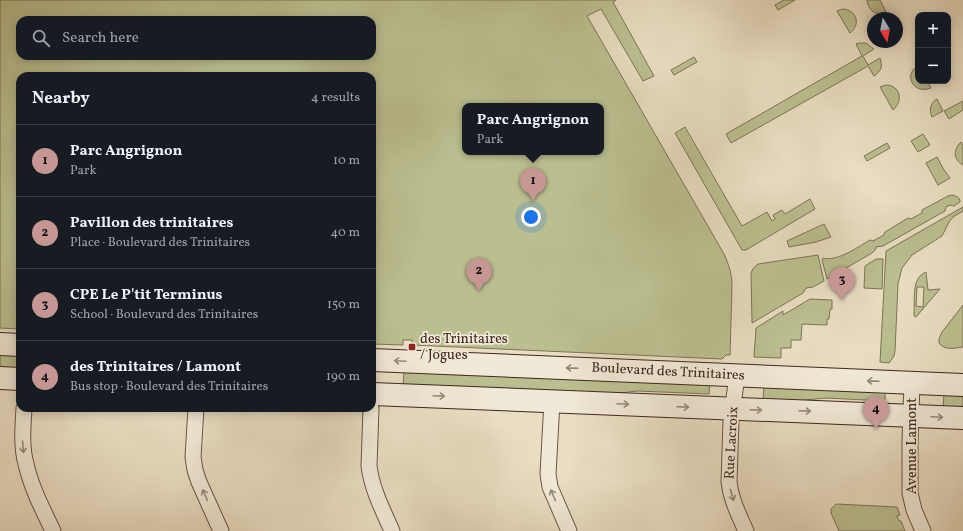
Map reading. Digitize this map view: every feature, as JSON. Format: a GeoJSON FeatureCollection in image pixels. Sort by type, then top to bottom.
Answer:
{"type":"FeatureCollection","features":[{"type":"Feature","properties":{"kind":"main road"},"geometry":{"type":"LineString","coordinates":[[0,344],[16,345]]}},
{"type":"Feature","properties":{"kind":"main road","name":"Boulevard des Trinitaires"},"geometry":{"type":"LineString","coordinates":[[376,360],[963,386]]}},
{"type":"Feature","properties":{"kind":"main road"},"geometry":{"type":"LineString","coordinates":[[0,378],[16,379]]}},
{"type":"Feature","properties":{"kind":"main road"},"geometry":{"type":"LineString","coordinates":[[376,394],[963,418]]}},
{"type":"Feature","properties":{"kind":"street","name":"Rue Lacroix"},"geometry":{"type":"LineString","coordinates":[[737,375],[731,421],[729,482],[730,491],[736,509],[746,531]]}},
{"type":"Feature","properties":{"kind":"street","name":"Avenue Lamont"},"geometry":{"type":"LineString","coordinates":[[912,383],[910,494],[914,510],[923,531]]}},
{"type":"Feature","properties":{"kind":"street"},"geometry":{"type":"LineString","coordinates":[[552,401],[548,474],[550,487],[569,531]]}},
{"type":"Feature","properties":{"kind":"street"},"geometry":{"type":"LineString","coordinates":[[24,412],[23,440],[26,464],[33,487],[53,531]]}},
{"type":"Feature","properties":{"kind":"street"},"geometry":{"type":"LineString","coordinates":[[196,412],[193,457],[194,470],[221,531]]}},
{"type":"Feature","properties":{"kind":"street"},"geometry":{"type":"LineString","coordinates":[[371,412],[369,466],[371,481],[392,531]]}},
{"type":"Feature","properties":{"kind":"green space"},"geometry":{"type":"Polygon","coordinates":[[[0,0],[616,0],[613,2],[614,4],[654,76],[643,81],[601,9],[587,16],[724,254],[730,270],[732,282],[730,355],[726,355],[722,359],[412,345],[412,340],[403,340],[403,345],[376,344],[376,72],[16,72],[16,329],[0,328],[0,0]]]}},
{"type":"Feature","properties":{"kind":"green space"},"geometry":{"type":"Polygon","coordinates":[[[784,0],[795,0],[778,10],[775,5],[784,0]]]}},
{"type":"Feature","properties":{"kind":"green space"},"geometry":{"type":"Polygon","coordinates":[[[867,0],[880,0],[886,12],[873,12],[867,0]]]}},
{"type":"Feature","properties":{"kind":"green space"},"geometry":{"type":"Polygon","coordinates":[[[843,9],[852,12],[856,18],[856,26],[850,33],[837,11],[843,9]]]}},
{"type":"Feature","properties":{"kind":"green space"},"geometry":{"type":"Polygon","coordinates":[[[866,43],[867,48],[874,49],[863,56],[868,65],[880,58],[880,70],[874,76],[868,66],[731,143],[726,134],[862,56],[856,44],[866,43]]]}},
{"type":"Feature","properties":{"kind":"green space"},"geometry":{"type":"Polygon","coordinates":[[[694,57],[697,62],[674,75],[671,70],[694,57]]]}},
{"type":"Feature","properties":{"kind":"green space"},"geometry":{"type":"Polygon","coordinates":[[[915,69],[915,84],[929,84],[931,88],[919,89],[912,83],[911,74],[915,69]]]}},
{"type":"Feature","properties":{"kind":"green space"},"geometry":{"type":"Polygon","coordinates":[[[886,85],[895,88],[899,94],[899,102],[893,110],[880,87],[886,85]]]}},
{"type":"Feature","properties":{"kind":"green space"},"geometry":{"type":"Polygon","coordinates":[[[937,99],[943,111],[932,117],[931,107],[937,99]]]}},
{"type":"Feature","properties":{"kind":"green space"},"geometry":{"type":"Polygon","coordinates":[[[963,101],[963,110],[949,119],[944,111],[963,101]]]}},
{"type":"Feature","properties":{"kind":"green space"},"geometry":{"type":"Polygon","coordinates":[[[685,127],[742,226],[767,212],[772,221],[775,219],[773,215],[782,210],[785,214],[810,199],[815,209],[746,250],[742,250],[675,133],[685,127]]]}},
{"type":"Feature","properties":{"kind":"green space"},"geometry":{"type":"Polygon","coordinates":[[[923,134],[930,145],[918,152],[911,141],[923,134]]]}},
{"type":"Feature","properties":{"kind":"green space"},"geometry":{"type":"Polygon","coordinates":[[[961,142],[963,145],[963,165],[957,160],[955,154],[958,145],[961,142]]]}},
{"type":"Feature","properties":{"kind":"green space"},"geometry":{"type":"Polygon","coordinates":[[[887,143],[890,148],[867,161],[864,156],[887,143]]]}},
{"type":"Feature","properties":{"kind":"green space"},"geometry":{"type":"Polygon","coordinates":[[[937,157],[950,178],[938,185],[926,163],[937,157]]]}},
{"type":"Feature","properties":{"kind":"green space"},"geometry":{"type":"Polygon","coordinates":[[[952,195],[959,198],[960,202],[954,206],[950,205],[946,207],[945,211],[883,246],[876,247],[872,253],[827,279],[822,260],[823,258],[829,259],[841,256],[870,240],[873,241],[908,218],[911,219],[922,213],[922,210],[952,195]]]}},
{"type":"Feature","properties":{"kind":"green space"},"geometry":{"type":"Polygon","coordinates":[[[963,207],[963,211],[953,217],[949,222],[942,236],[912,255],[902,268],[898,284],[894,356],[889,363],[880,362],[886,251],[963,207]]]}},
{"type":"Feature","properties":{"kind":"green space"},"geometry":{"type":"Polygon","coordinates":[[[824,224],[831,237],[816,242],[789,247],[787,241],[824,224]]]}},
{"type":"Feature","properties":{"kind":"green space"},"geometry":{"type":"Polygon","coordinates":[[[818,255],[824,281],[813,287],[806,288],[803,293],[752,323],[751,274],[754,267],[758,264],[818,255]]]}},
{"type":"Feature","properties":{"kind":"green space"},"geometry":{"type":"Polygon","coordinates":[[[876,259],[883,259],[882,289],[864,288],[865,266],[876,259]]]}},
{"type":"Feature","properties":{"kind":"green space"},"geometry":{"type":"Polygon","coordinates":[[[926,272],[928,290],[940,289],[916,317],[914,316],[914,295],[916,284],[921,275],[926,272]],[[917,287],[916,306],[923,307],[924,287],[917,287]]]}},
{"type":"Feature","properties":{"kind":"green space"},"geometry":{"type":"Polygon","coordinates":[[[810,299],[832,300],[832,309],[830,309],[827,325],[802,324],[801,340],[791,340],[791,348],[781,348],[781,358],[754,357],[756,328],[783,311],[783,315],[810,299]]]}},
{"type":"Feature","properties":{"kind":"green space"},"geometry":{"type":"Polygon","coordinates":[[[963,305],[963,347],[950,348],[941,346],[939,339],[942,332],[963,305]]]}},
{"type":"Feature","properties":{"kind":"green space"},"geometry":{"type":"Polygon","coordinates":[[[0,352],[16,352],[16,372],[0,371],[0,352]]]}},
{"type":"Feature","properties":{"kind":"green space"},"geometry":{"type":"Polygon","coordinates":[[[404,369],[710,382],[709,394],[637,391],[603,395],[403,387],[404,369]]]}},
{"type":"Feature","properties":{"kind":"green space"},"geometry":{"type":"Polygon","coordinates":[[[764,384],[885,389],[885,401],[826,398],[763,403],[764,384]]]}},
{"type":"Feature","properties":{"kind":"green space"},"geometry":{"type":"Polygon","coordinates":[[[944,392],[963,393],[963,411],[943,410],[944,392]]]}},
{"type":"Feature","properties":{"kind":"green space"},"geometry":{"type":"Polygon","coordinates":[[[836,504],[897,507],[900,515],[897,516],[905,531],[839,531],[831,513],[831,509],[836,504]]]}},
{"type":"Feature","properties":{"kind":"place","name":"Parc Angrignon"},"geometry":{"type":"Point","coordinates":[533,201]}},
{"type":"Feature","properties":{"kind":"place","name":"Pavillon des trinitaires"},"geometry":{"type":"Point","coordinates":[479,291]}},
{"type":"Feature","properties":{"kind":"place","name":"CPE Le P'tit Terminus"},"geometry":{"type":"Point","coordinates":[842,300]}},
{"type":"Feature","properties":{"kind":"place","name":"des Trinitaires / Jogues"},"geometry":{"type":"Point","coordinates":[412,347]}},
{"type":"Feature","properties":{"kind":"place","name":"des Trinitaires / Lamont"},"geometry":{"type":"Point","coordinates":[876,429]}}]}
